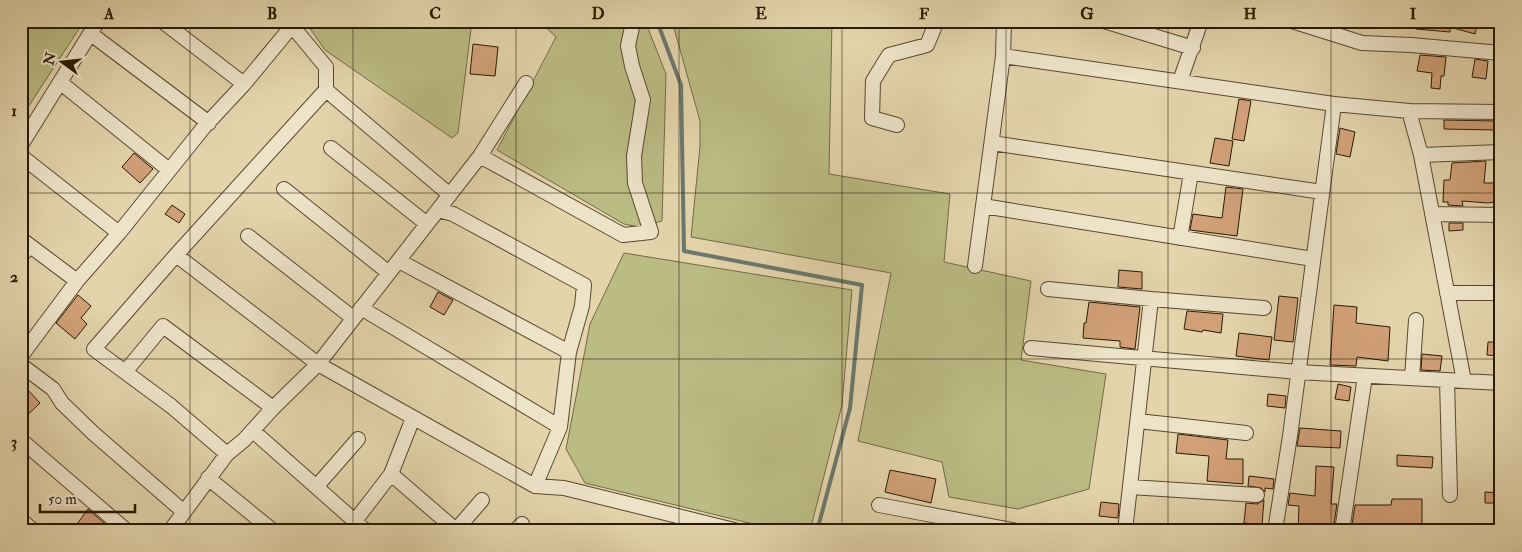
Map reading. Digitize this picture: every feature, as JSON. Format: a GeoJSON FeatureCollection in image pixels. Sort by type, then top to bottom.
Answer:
{"type":"FeatureCollection","features":[{"type":"Feature","properties":{"kind":"street"},"geometry":{"type":"LineString","coordinates":[[162,21],[244,84]]}},
{"type":"Feature","properties":{"kind":"street"},"geometry":{"type":"LineString","coordinates":[[480,156],[623,235],[651,232],[635,183],[634,156],[643,100],[628,46],[635,21]]}},
{"type":"Feature","properties":{"kind":"street"},"geometry":{"type":"LineString","coordinates":[[897,125],[872,118],[874,82],[889,54],[928,45],[937,21]]}},
{"type":"Feature","properties":{"kind":"street"},"geometry":{"type":"LineString","coordinates":[[975,266],[1003,56],[1004,21]]}},
{"type":"Feature","properties":{"kind":"street"},"geometry":{"type":"LineString","coordinates":[[1104,21],[1192,48]]}},
{"type":"Feature","properties":{"kind":"street"},"geometry":{"type":"LineString","coordinates":[[1180,81],[1201,21]]}},
{"type":"Feature","properties":{"kind":"street"},"geometry":{"type":"LineString","coordinates":[[1292,21],[1362,43],[1410,44],[1501,53]]}},
{"type":"Feature","properties":{"kind":"street"},"geometry":{"type":"LineString","coordinates":[[21,356],[77,282],[209,122],[244,84],[290,24],[326,67],[326,90],[176,255],[94,349],[171,406],[227,454]]}},
{"type":"Feature","properties":{"kind":"street"},"geometry":{"type":"LineString","coordinates":[[21,145],[95,28],[209,122]]}},
{"type":"Feature","properties":{"kind":"street"},"geometry":{"type":"LineString","coordinates":[[1003,56],[1334,104],[1409,111],[1501,112]]}},
{"type":"Feature","properties":{"kind":"street"},"geometry":{"type":"LineString","coordinates":[[174,529],[208,478],[227,454],[253,431],[273,408],[318,364],[480,156],[526,83]]}},
{"type":"Feature","properties":{"kind":"street"},"geometry":{"type":"LineString","coordinates":[[61,84],[169,170]]}},
{"type":"Feature","properties":{"kind":"street"},"geometry":{"type":"LineString","coordinates":[[326,90],[450,195]]}},
{"type":"Feature","properties":{"kind":"street"},"geometry":{"type":"LineString","coordinates":[[1275,531],[1334,104]]}},
{"type":"Feature","properties":{"kind":"street"},"geometry":{"type":"LineString","coordinates":[[1409,111],[1421,155],[1464,381]]}},
{"type":"Feature","properties":{"kind":"street"},"geometry":{"type":"LineString","coordinates":[[992,143],[1322,192]]}},
{"type":"Feature","properties":{"kind":"street"},"geometry":{"type":"LineString","coordinates":[[331,148],[427,224]]}},
{"type":"Feature","properties":{"kind":"street"},"geometry":{"type":"LineString","coordinates":[[1421,155],[1501,152]]}},
{"type":"Feature","properties":{"kind":"street"},"geometry":{"type":"LineString","coordinates":[[21,156],[119,233]]}},
{"type":"Feature","properties":{"kind":"street"},"geometry":{"type":"LineString","coordinates":[[1180,238],[1191,173]]}},
{"type":"Feature","properties":{"kind":"street"},"geometry":{"type":"LineString","coordinates":[[284,189],[389,273]]}},
{"type":"Feature","properties":{"kind":"street"},"geometry":{"type":"LineString","coordinates":[[983,206],[1313,259]]}},
{"type":"Feature","properties":{"kind":"street"},"geometry":{"type":"LineString","coordinates":[[438,210],[453,214],[584,285],[582,306],[569,352],[560,427],[535,486]]}},
{"type":"Feature","properties":{"kind":"street"},"geometry":{"type":"LineString","coordinates":[[1432,214],[1501,215]]}},
{"type":"Feature","properties":{"kind":"street"},"geometry":{"type":"LineString","coordinates":[[248,236],[357,313],[560,427]]}},
{"type":"Feature","properties":{"kind":"street"},"geometry":{"type":"LineString","coordinates":[[24,247],[77,282]]}},
{"type":"Feature","properties":{"kind":"street"},"geometry":{"type":"LineString","coordinates":[[176,255],[318,364],[535,486],[564,488],[738,531]]}},
{"type":"Feature","properties":{"kind":"street"},"geometry":{"type":"LineString","coordinates":[[399,261],[569,352]]}},
{"type":"Feature","properties":{"kind":"street"},"geometry":{"type":"LineString","coordinates":[[1048,289],[1264,308]]}},
{"type":"Feature","properties":{"kind":"street"},"geometry":{"type":"LineString","coordinates":[[1447,293],[1501,294]]}},
{"type":"Feature","properties":{"kind":"street"},"geometry":{"type":"LineString","coordinates":[[1125,531],[1150,299]]}},
{"type":"Feature","properties":{"kind":"street"},"geometry":{"type":"LineString","coordinates":[[1412,378],[1416,320]]}},
{"type":"Feature","properties":{"kind":"street"},"geometry":{"type":"LineString","coordinates":[[125,372],[163,326],[273,408]]}},
{"type":"Feature","properties":{"kind":"street"},"geometry":{"type":"LineString","coordinates":[[1031,348],[1298,372],[1501,383]]}},
{"type":"Feature","properties":{"kind":"street"},"geometry":{"type":"LineString","coordinates":[[21,365],[53,389],[62,403],[93,433],[184,512]]}},
{"type":"Feature","properties":{"kind":"street"},"geometry":{"type":"LineString","coordinates":[[1342,531],[1365,376]]}},
{"type":"Feature","properties":{"kind":"street"},"geometry":{"type":"LineString","coordinates":[[1447,380],[1450,494]]}},
{"type":"Feature","properties":{"kind":"street"},"geometry":{"type":"LineString","coordinates":[[356,521],[391,474],[413,418]]}},
{"type":"Feature","properties":{"kind":"street"},"geometry":{"type":"LineString","coordinates":[[1138,421],[1246,433]]}},
{"type":"Feature","properties":{"kind":"street"},"geometry":{"type":"LineString","coordinates":[[253,431],[366,531]]}},
{"type":"Feature","properties":{"kind":"street"},"geometry":{"type":"LineString","coordinates":[[317,486],[358,439]]}},
{"type":"Feature","properties":{"kind":"street"},"geometry":{"type":"LineString","coordinates":[[21,440],[127,531]]}},
{"type":"Feature","properties":{"kind":"street"},"geometry":{"type":"LineString","coordinates":[[391,474],[457,530],[482,500]]}},
{"type":"Feature","properties":{"kind":"street"},"geometry":{"type":"LineString","coordinates":[[208,478],[273,531]]}},
{"type":"Feature","properties":{"kind":"street"},"geometry":{"type":"LineString","coordinates":[[1130,487],[1257,495]]}},
{"type":"Feature","properties":{"kind":"street"},"geometry":{"type":"LineString","coordinates":[[879,505],[1017,531]]}},
{"type":"Feature","properties":{"kind":"street"},"geometry":{"type":"LineString","coordinates":[[21,520],[34,531]]}},
{"type":"Feature","properties":{"kind":"green space"},"geometry":{"type":"Polygon","coordinates":[[[21,21],[84,21],[21,118],[21,21]]]}},
{"type":"Feature","properties":{"kind":"green space"},"geometry":{"type":"Polygon","coordinates":[[[305,21],[472,21],[458,133],[452,138],[325,50],[305,21]]]}},
{"type":"Feature","properties":{"kind":"green space"},"geometry":{"type":"Polygon","coordinates":[[[539,21],[645,21],[666,74],[662,221],[640,227],[624,224],[497,150],[556,37],[539,21]]]}},
{"type":"Feature","properties":{"kind":"green space"},"geometry":{"type":"Polygon","coordinates":[[[672,21],[832,21],[829,174],[950,194],[944,262],[1031,281],[1021,360],[1106,374],[1089,489],[1018,509],[949,497],[942,462],[858,441],[891,273],[691,237],[700,146],[700,121],[672,21]]]}},
{"type":"Feature","properties":{"kind":"green space"},"geometry":{"type":"Polygon","coordinates":[[[624,253],[852,290],[842,405],[810,531],[782,531],[585,483],[566,449],[590,324],[624,253]]]}},
{"type":"Feature","properties":{"kind":"building"},"geometry":{"type":"Polygon","coordinates":[[[1416,21],[1478,21],[1475,34],[1450,27],[1450,32],[1416,29],[1416,21]]]}},
{"type":"Feature","properties":{"kind":"building"},"geometry":{"type":"Polygon","coordinates":[[[473,44],[498,47],[495,76],[470,74],[473,44]]]}},
{"type":"Feature","properties":{"kind":"building"},"geometry":{"type":"Polygon","coordinates":[[[1420,55],[1446,57],[1444,76],[1441,76],[1440,89],[1431,88],[1432,73],[1417,71],[1420,55]]]}},
{"type":"Feature","properties":{"kind":"building"},"geometry":{"type":"Polygon","coordinates":[[[1475,59],[1488,61],[1486,79],[1472,77],[1475,59]]]}},
{"type":"Feature","properties":{"kind":"building"},"geometry":{"type":"Polygon","coordinates":[[[1239,99],[1251,101],[1244,141],[1232,139],[1239,99]]]}},
{"type":"Feature","properties":{"kind":"building"},"geometry":{"type":"Polygon","coordinates":[[[1444,120],[1496,121],[1495,130],[1444,129],[1444,120]]]}},
{"type":"Feature","properties":{"kind":"building"},"geometry":{"type":"Polygon","coordinates":[[[1340,128],[1355,132],[1350,157],[1336,154],[1340,128]]]}},
{"type":"Feature","properties":{"kind":"building"},"geometry":{"type":"Polygon","coordinates":[[[1215,138],[1233,141],[1229,166],[1210,163],[1215,138]]]}},
{"type":"Feature","properties":{"kind":"building"},"geometry":{"type":"Polygon","coordinates":[[[134,153],[153,169],[140,183],[122,167],[134,153]]]}},
{"type":"Feature","properties":{"kind":"building"},"geometry":{"type":"Polygon","coordinates":[[[1486,161],[1484,183],[1501,183],[1501,201],[1488,203],[1462,201],[1463,206],[1448,205],[1448,202],[1443,202],[1444,180],[1450,180],[1452,163],[1486,161]]]}},
{"type":"Feature","properties":{"kind":"building"},"geometry":{"type":"Polygon","coordinates":[[[1226,187],[1243,189],[1237,236],[1190,230],[1193,214],[1222,218],[1226,187]]]}},
{"type":"Feature","properties":{"kind":"building"},"geometry":{"type":"Polygon","coordinates":[[[172,205],[185,214],[179,223],[165,214],[172,205]]]}},
{"type":"Feature","properties":{"kind":"building"},"geometry":{"type":"Polygon","coordinates":[[[1449,223],[1463,223],[1463,230],[1449,231],[1449,223]]]}},
{"type":"Feature","properties":{"kind":"building"},"geometry":{"type":"Polygon","coordinates":[[[1119,270],[1142,272],[1142,289],[1118,287],[1119,270]]]}},
{"type":"Feature","properties":{"kind":"building"},"geometry":{"type":"Polygon","coordinates":[[[438,292],[453,300],[444,315],[430,307],[438,292]]]}},
{"type":"Feature","properties":{"kind":"building"},"geometry":{"type":"Polygon","coordinates":[[[78,295],[91,306],[81,318],[87,324],[75,339],[56,323],[78,295]]]}},
{"type":"Feature","properties":{"kind":"building"},"geometry":{"type":"Polygon","coordinates":[[[1279,296],[1298,298],[1293,342],[1274,340],[1279,296]]]}},
{"type":"Feature","properties":{"kind":"building"},"geometry":{"type":"Polygon","coordinates":[[[1089,302],[1140,307],[1135,349],[1120,347],[1120,341],[1083,338],[1089,302]]]}},
{"type":"Feature","properties":{"kind":"building"},"geometry":{"type":"Polygon","coordinates":[[[1334,305],[1357,307],[1356,323],[1390,327],[1388,361],[1357,357],[1356,366],[1330,365],[1334,305]]]}},
{"type":"Feature","properties":{"kind":"building"},"geometry":{"type":"Polygon","coordinates":[[[1187,311],[1223,314],[1221,333],[1184,329],[1187,311]]]}},
{"type":"Feature","properties":{"kind":"building"},"geometry":{"type":"Polygon","coordinates":[[[1239,333],[1272,337],[1269,360],[1236,356],[1239,333]]]}},
{"type":"Feature","properties":{"kind":"building"},"geometry":{"type":"Polygon","coordinates":[[[1488,342],[1501,342],[1501,356],[1487,355],[1488,342]]]}},
{"type":"Feature","properties":{"kind":"building"},"geometry":{"type":"Polygon","coordinates":[[[1422,354],[1442,356],[1440,371],[1421,370],[1422,354]]]}},
{"type":"Feature","properties":{"kind":"building"},"geometry":{"type":"Polygon","coordinates":[[[1338,384],[1351,387],[1349,401],[1335,399],[1338,384]]]}},
{"type":"Feature","properties":{"kind":"building"},"geometry":{"type":"Polygon","coordinates":[[[28,390],[40,403],[21,421],[21,397],[28,390]]]}},
{"type":"Feature","properties":{"kind":"building"},"geometry":{"type":"Polygon","coordinates":[[[1268,394],[1286,396],[1285,408],[1267,406],[1268,394]]]}},
{"type":"Feature","properties":{"kind":"building"},"geometry":{"type":"Polygon","coordinates":[[[1300,428],[1341,431],[1340,448],[1297,446],[1300,428]]]}},
{"type":"Feature","properties":{"kind":"building"},"geometry":{"type":"Polygon","coordinates":[[[1178,434],[1228,440],[1226,459],[1243,459],[1243,484],[1207,481],[1209,456],[1176,453],[1178,434]]]}},
{"type":"Feature","properties":{"kind":"building"},"geometry":{"type":"Polygon","coordinates":[[[1397,455],[1433,457],[1432,468],[1397,466],[1397,455]]]}},
{"type":"Feature","properties":{"kind":"building"},"geometry":{"type":"Polygon","coordinates":[[[1316,466],[1334,467],[1331,504],[1337,504],[1334,524],[1330,524],[1329,531],[1298,531],[1299,506],[1288,505],[1290,493],[1315,496],[1316,466]]]}},
{"type":"Feature","properties":{"kind":"building"},"geometry":{"type":"Polygon","coordinates":[[[890,470],[936,479],[931,503],[885,492],[890,470]]]}},
{"type":"Feature","properties":{"kind":"building"},"geometry":{"type":"Polygon","coordinates":[[[1249,476],[1274,479],[1273,489],[1265,488],[1265,492],[1261,488],[1248,486],[1249,476]]]}},
{"type":"Feature","properties":{"kind":"building"},"geometry":{"type":"Polygon","coordinates":[[[1485,492],[1501,493],[1501,503],[1485,503],[1485,492]]]}},
{"type":"Feature","properties":{"kind":"building"},"geometry":{"type":"Polygon","coordinates":[[[1392,499],[1422,499],[1422,525],[1352,525],[1355,505],[1391,505],[1392,499]]]}},
{"type":"Feature","properties":{"kind":"building"},"geometry":{"type":"Polygon","coordinates":[[[1264,500],[1262,525],[1244,523],[1246,503],[1257,504],[1264,500]]]}},
{"type":"Feature","properties":{"kind":"building"},"geometry":{"type":"Polygon","coordinates":[[[1101,502],[1119,504],[1118,518],[1099,516],[1101,502]]]}},
{"type":"Feature","properties":{"kind":"building"},"geometry":{"type":"Polygon","coordinates":[[[88,509],[113,531],[86,531],[77,524],[88,509]]]}},
{"type":"Feature","properties":{"kind":"waterway"},"geometry":{"type":"LineString","coordinates":[[657,21],[681,85],[684,251],[862,285],[850,408],[817,531]]}}]}
